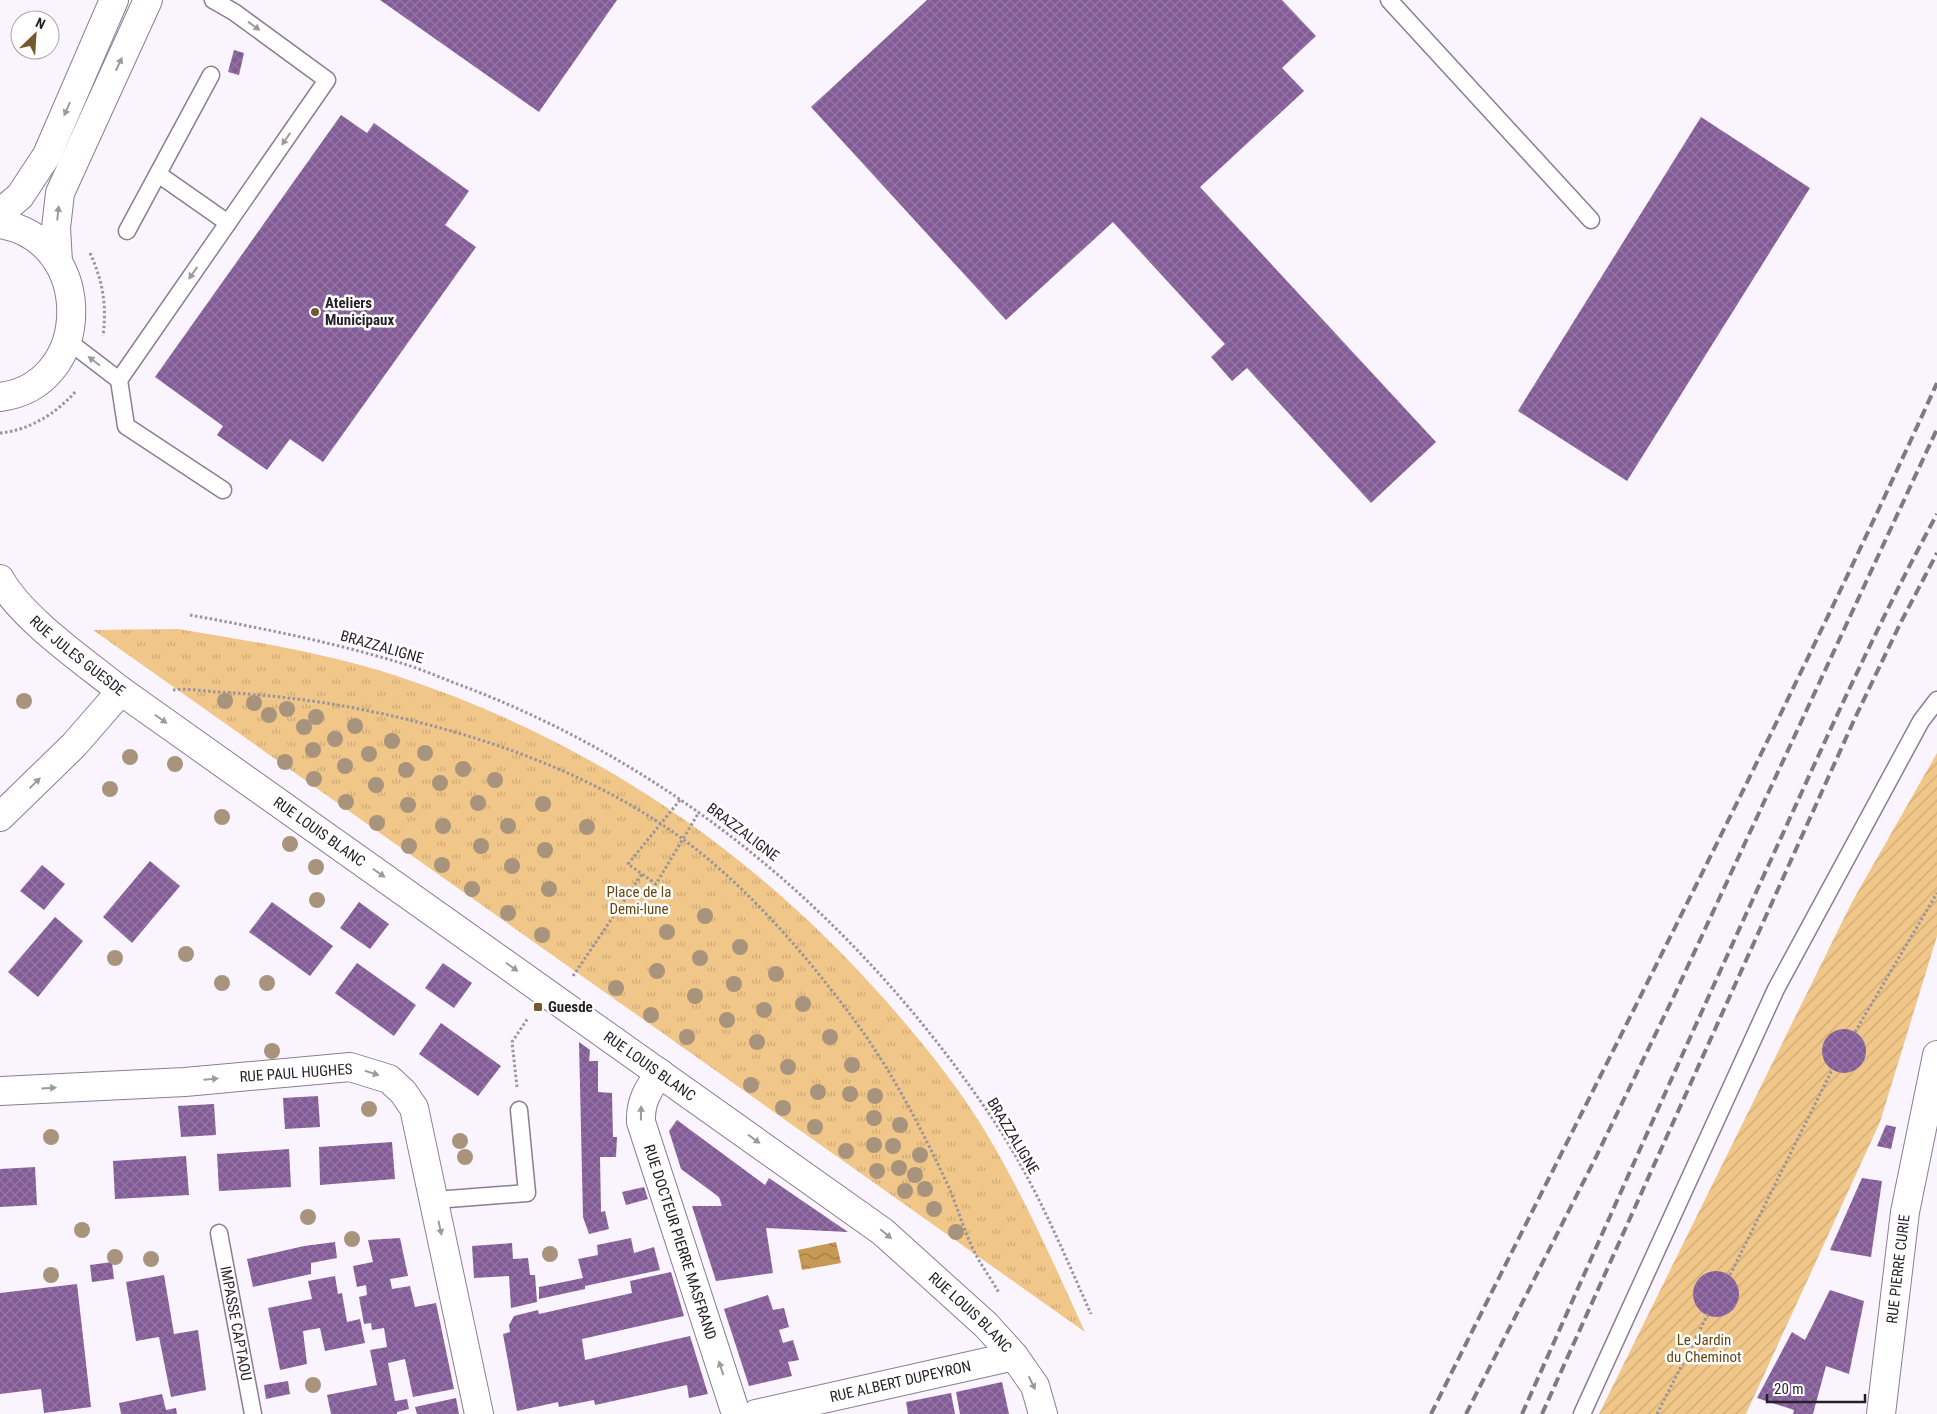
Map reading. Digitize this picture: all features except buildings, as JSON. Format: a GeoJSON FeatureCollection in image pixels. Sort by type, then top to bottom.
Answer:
{"type":"FeatureCollection","features":[{"type":"Feature","properties":{"kind":"street"},"geometry":{"type":"LineString","coordinates":[[0,213],[20,196],[47,155],[114,0]]}},
{"type":"Feature","properties":{"kind":"street"},"geometry":{"type":"LineString","coordinates":[[58,262],[56,228],[60,193],[148,0]]}},
{"type":"Feature","properties":{"kind":"street"},"geometry":{"type":"LineString","coordinates":[[0,224],[27,234],[45,246],[58,262],[70,287],[73,314],[68,341],[55,365],[35,384],[10,396],[0,397]]}},
{"type":"Feature","properties":{"kind":"street","name":"RUE JULES GUESDE"},"geometry":{"type":"LineString","coordinates":[[0,579],[6,590],[35,621],[121,691],[74,745],[0,817]]}},
{"type":"Feature","properties":{"kind":"street","name":"RUE LOUIS BLANC"},"geometry":{"type":"LineString","coordinates":[[121,691],[883,1232],[986,1326],[1014,1356],[1035,1386],[1043,1414]]}},
{"type":"Feature","properties":{"kind":"street","name":"RUE PIERRE CURIE"},"geometry":{"type":"LineString","coordinates":[[1881,1414],[1905,1212],[1928,1144],[1937,1056]]}},
{"type":"Feature","properties":{"kind":"street","name":"RUE PAUL HUGHES"},"geometry":{"type":"LineString","coordinates":[[0,1091],[184,1082],[350,1067],[372,1072],[390,1079],[403,1092],[414,1108],[479,1414]]}},
{"type":"Feature","properties":{"kind":"street","name":"RUE DOCTEUR PIERRE MASFRAND"},"geometry":{"type":"LineString","coordinates":[[660,1073],[649,1088],[640,1107],[641,1122],[736,1414]]}},
{"type":"Feature","properties":{"kind":"street","name":"RUE ALBERT DUPEYRON"},"geometry":{"type":"LineString","coordinates":[[756,1414],[1014,1356]]}},
{"type":"Feature","properties":{"kind":"lane"},"geometry":{"type":"LineString","coordinates":[[213,0],[234,12],[327,80],[119,380],[126,426],[224,490]]}},
{"type":"Feature","properties":{"kind":"lane"},"geometry":{"type":"LineString","coordinates":[[1389,0],[1591,220]]}},
{"type":"Feature","properties":{"kind":"lane"},"geometry":{"type":"LineString","coordinates":[[127,231],[211,75]]}},
{"type":"Feature","properties":{"kind":"lane"},"geometry":{"type":"LineString","coordinates":[[158,174],[228,223]]}},
{"type":"Feature","properties":{"kind":"lane"},"geometry":{"type":"LineString","coordinates":[[68,341],[119,380]]}},
{"type":"Feature","properties":{"kind":"lane"},"geometry":{"type":"LineString","coordinates":[[1582,1414],[1776,988],[1921,721],[1937,700]]}},
{"type":"Feature","properties":{"kind":"lane"},"geometry":{"type":"LineString","coordinates":[[434,1200],[526,1193],[519,1110]]}},
{"type":"Feature","properties":{"kind":"lane","name":"IMPASSE CAPTAOU"},"geometry":{"type":"LineString","coordinates":[[219,1233],[253,1414]]}},
{"type":"Feature","properties":{"kind":"path"},"geometry":{"type":"LineString","coordinates":[[0,433],[29,426]]}},
{"type":"Feature","properties":{"kind":"path","name":"BRAZZALIGNE"},"geometry":{"type":"LineString","coordinates":[[190,615],[296,635],[403,663],[502,702],[599,748],[698,812],[782,878],[856,948],[930,1033],[995,1124],[1049,1219],[1092,1314]]}},
{"type":"Feature","properties":{"kind":"path"},"geometry":{"type":"LineString","coordinates":[[152,712],[162,698],[174,689],[281,697],[375,712],[428,724],[520,755],[576,778],[641,811],[683,839],[704,855],[754,902],[802,955],[859,1026],[902,1094],[946,1180],[975,1254],[1004,1300]]}},
{"type":"Feature","properties":{"kind":"path"},"geometry":{"type":"LineString","coordinates":[[680,800],[628,864],[656,884],[698,812]]}},
{"type":"Feature","properties":{"kind":"path"},"geometry":{"type":"LineString","coordinates":[[1855,1032],[1937,893]]}},
{"type":"Feature","properties":{"kind":"path"},"geometry":{"type":"LineString","coordinates":[[1730,1275],[1832,1070]]}},
{"type":"Feature","properties":{"kind":"path"},"geometry":{"type":"LineString","coordinates":[[1657,1414],[1708,1314]]}},
{"type":"Feature","properties":{"kind":"green space","name":"Place de la Demi-lune"},"geometry":{"type":"Polygon","coordinates":[[[178,629],[316,654],[397,676],[468,702],[536,732],[601,767],[664,806],[723,848],[780,895],[835,946],[899,1016],[951,1080],[985,1131],[1013,1180],[1085,1332],[93,630],[178,629]]]}},
{"type":"Feature","properties":{"kind":"green space","name":"Le Jardin du Cheminot"},"geometry":{"type":"Polygon","coordinates":[[[1937,753],[1937,936],[1880,1122],[1746,1414],[1599,1414],[1852,902],[1937,753]]]}},
{"type":"Feature","properties":{"kind":"water"},"geometry":{"type":"Polygon","coordinates":[[[836,1242],[841,1263],[802,1270],[798,1250],[836,1242]]]}},
{"type":"Feature","properties":{"kind":"railway"},"geometry":{"type":"LineString","coordinates":[[1431,1414],[1752,772],[1877,513],[1937,383]]}},
{"type":"Feature","properties":{"kind":"railway"},"geometry":{"type":"LineString","coordinates":[[1466,1414],[1596,1157],[1674,996],[1937,429]]}},
{"type":"Feature","properties":{"kind":"railway"},"geometry":{"type":"LineString","coordinates":[[1522,1414],[1830,731],[1892,600],[1937,514]]}},
{"type":"Feature","properties":{"kind":"railway"},"geometry":{"type":"LineString","coordinates":[[1542,1414],[1855,718],[1900,624],[1937,553]]}},
{"type":"Feature","properties":{"kind":"place","name":"Ateliers Municipaux"},"geometry":{"type":"Point","coordinates":[315,312]}},
{"type":"Feature","properties":{"kind":"place","name":"Guesde"},"geometry":{"type":"Point","coordinates":[538,1007]}}]}
